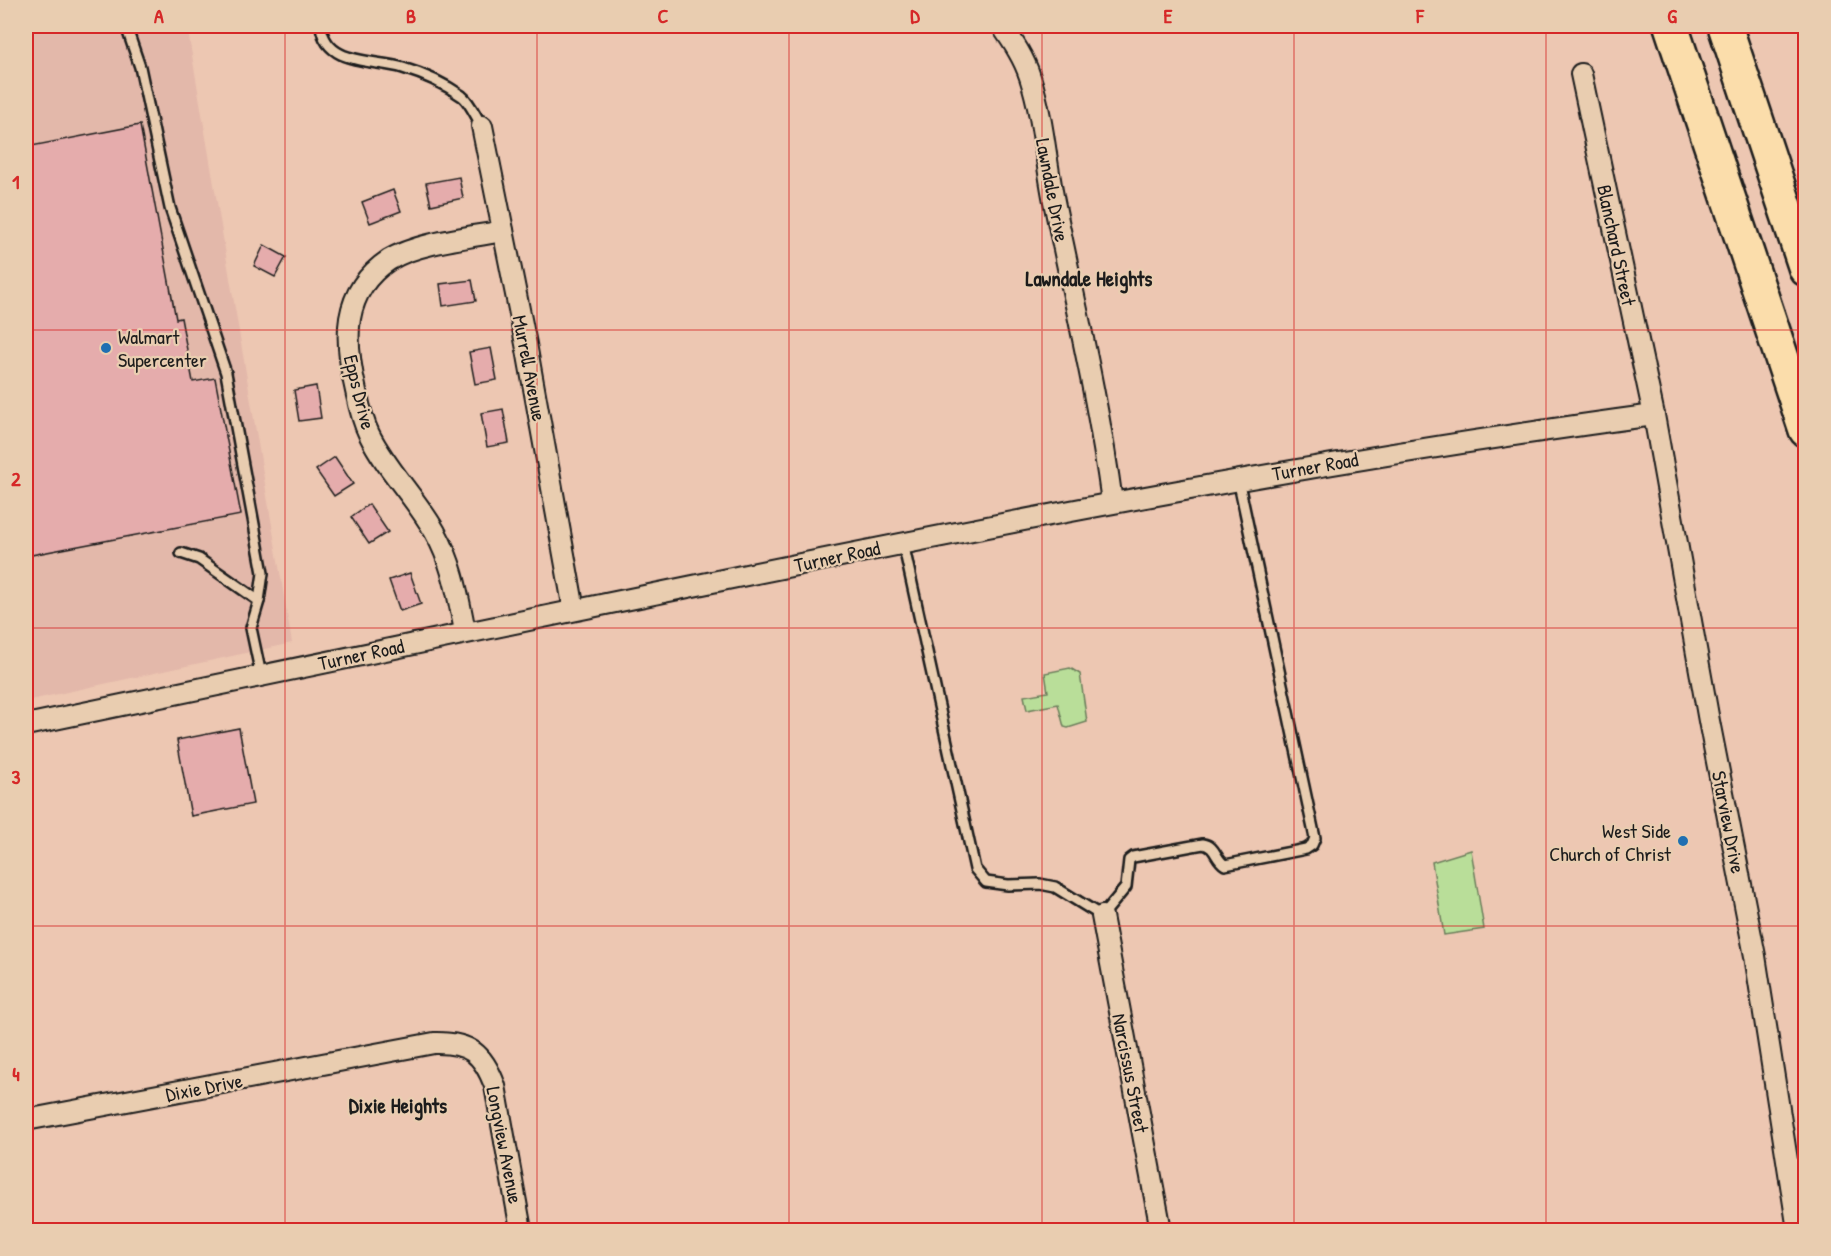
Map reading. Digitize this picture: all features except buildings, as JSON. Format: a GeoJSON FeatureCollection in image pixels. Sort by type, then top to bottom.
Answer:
{"type":"FeatureCollection","features":[{"type":"Feature","properties":{"kind":"highway"},"geometry":{"type":"LineString","coordinates":[[1671,26],[1790,366],[1806,430]]}},
{"type":"Feature","properties":{"kind":"highway"},"geometry":{"type":"LineString","coordinates":[[1725,26],[1806,269]]}},
{"type":"Feature","properties":{"kind":"street","name":"Lawndale Drive"},"geometry":{"type":"LineString","coordinates":[[1002,26],[1017,48],[1036,98],[1053,197],[1096,402],[1112,502]]}},
{"type":"Feature","properties":{"kind":"street","name":"Blanchard Street"},"geometry":{"type":"LineString","coordinates":[[1581,74],[1654,415]]}},
{"type":"Feature","properties":{"kind":"street","name":"Murrell Avenue"},"geometry":{"type":"LineString","coordinates":[[483,126],[526,344],[574,610]]}},
{"type":"Feature","properties":{"kind":"street","name":"Epps Drive"},"geometry":{"type":"LineString","coordinates":[[465,632],[452,568],[447,557],[434,530],[379,451],[362,417],[353,380],[347,338],[349,317],[364,284],[390,260],[412,250],[503,231]]}},
{"type":"Feature","properties":{"kind":"street","name":"Turner Road"},"geometry":{"type":"LineString","coordinates":[[26,725],[465,632],[1112,502],[1498,436],[1654,415]]}},
{"type":"Feature","properties":{"kind":"street","name":"Starview Drive"},"geometry":{"type":"LineString","coordinates":[[1654,415],[1710,729],[1755,956],[1798,1230]]}},
{"type":"Feature","properties":{"kind":"street","name":"Narcissus Street"},"geometry":{"type":"LineString","coordinates":[[1102,916],[1161,1230]]}},
{"type":"Feature","properties":{"kind":"street","name":"Longview Avenue"},"geometry":{"type":"LineString","coordinates":[[383,1053],[434,1043],[449,1043],[474,1051],[483,1060],[495,1086],[521,1230]]}},
{"type":"Feature","properties":{"kind":"street","name":"Dixie Drive"},"geometry":{"type":"LineString","coordinates":[[26,1120],[383,1053]]}},
{"type":"Feature","properties":{"kind":"lane"},"geometry":{"type":"LineString","coordinates":[[126,26],[140,67],[170,208],[226,372],[263,573],[259,601],[251,628],[261,675]]}},
{"type":"Feature","properties":{"kind":"lane"},"geometry":{"type":"LineString","coordinates":[[321,26],[321,31],[330,49],[343,56],[403,68],[447,87],[464,98],[483,126]]}},
{"type":"Feature","properties":{"kind":"lane"},"geometry":{"type":"LineString","coordinates":[[903,543],[975,869],[986,882],[1008,885],[1040,884],[1055,887],[1102,916],[1126,887],[1129,860],[1133,856],[1203,844],[1214,849],[1220,862],[1226,865],[1306,849],[1312,845],[1315,838],[1238,479]]}},
{"type":"Feature","properties":{"kind":"lane"},"geometry":{"type":"LineString","coordinates":[[181,553],[199,559],[259,601]]}},
{"type":"Feature","properties":{"kind":"shaded area"},"geometry":{"type":"Polygon","coordinates":[[[26,26],[187,26],[292,643],[26,701],[26,26]]]}},
{"type":"Feature","properties":{"kind":"green space"},"geometry":{"type":"Polygon","coordinates":[[[1070,668],[1080,674],[1087,722],[1068,728],[1064,727],[1058,704],[1027,710],[1024,696],[1048,692],[1045,673],[1070,668]]]}},
{"type":"Feature","properties":{"kind":"green space"},"geometry":{"type":"Polygon","coordinates":[[[1471,850],[1484,929],[1444,935],[1432,862],[1471,850]]]}},
{"type":"Feature","properties":{"kind":"place","name":"Walmart Supercenter"},"geometry":{"type":"Point","coordinates":[106,348]}},
{"type":"Feature","properties":{"kind":"place","name":"West Side Church of Christ"},"geometry":{"type":"Point","coordinates":[1683,841]}},
{"type":"Feature","properties":{"kind":"district","name":"Lawndale Heights"},"geometry":{"type":"Point","coordinates":[1089,278]}},
{"type":"Feature","properties":{"kind":"district","name":"Dixie Heights"},"geometry":{"type":"Point","coordinates":[398,1105]}}]}
